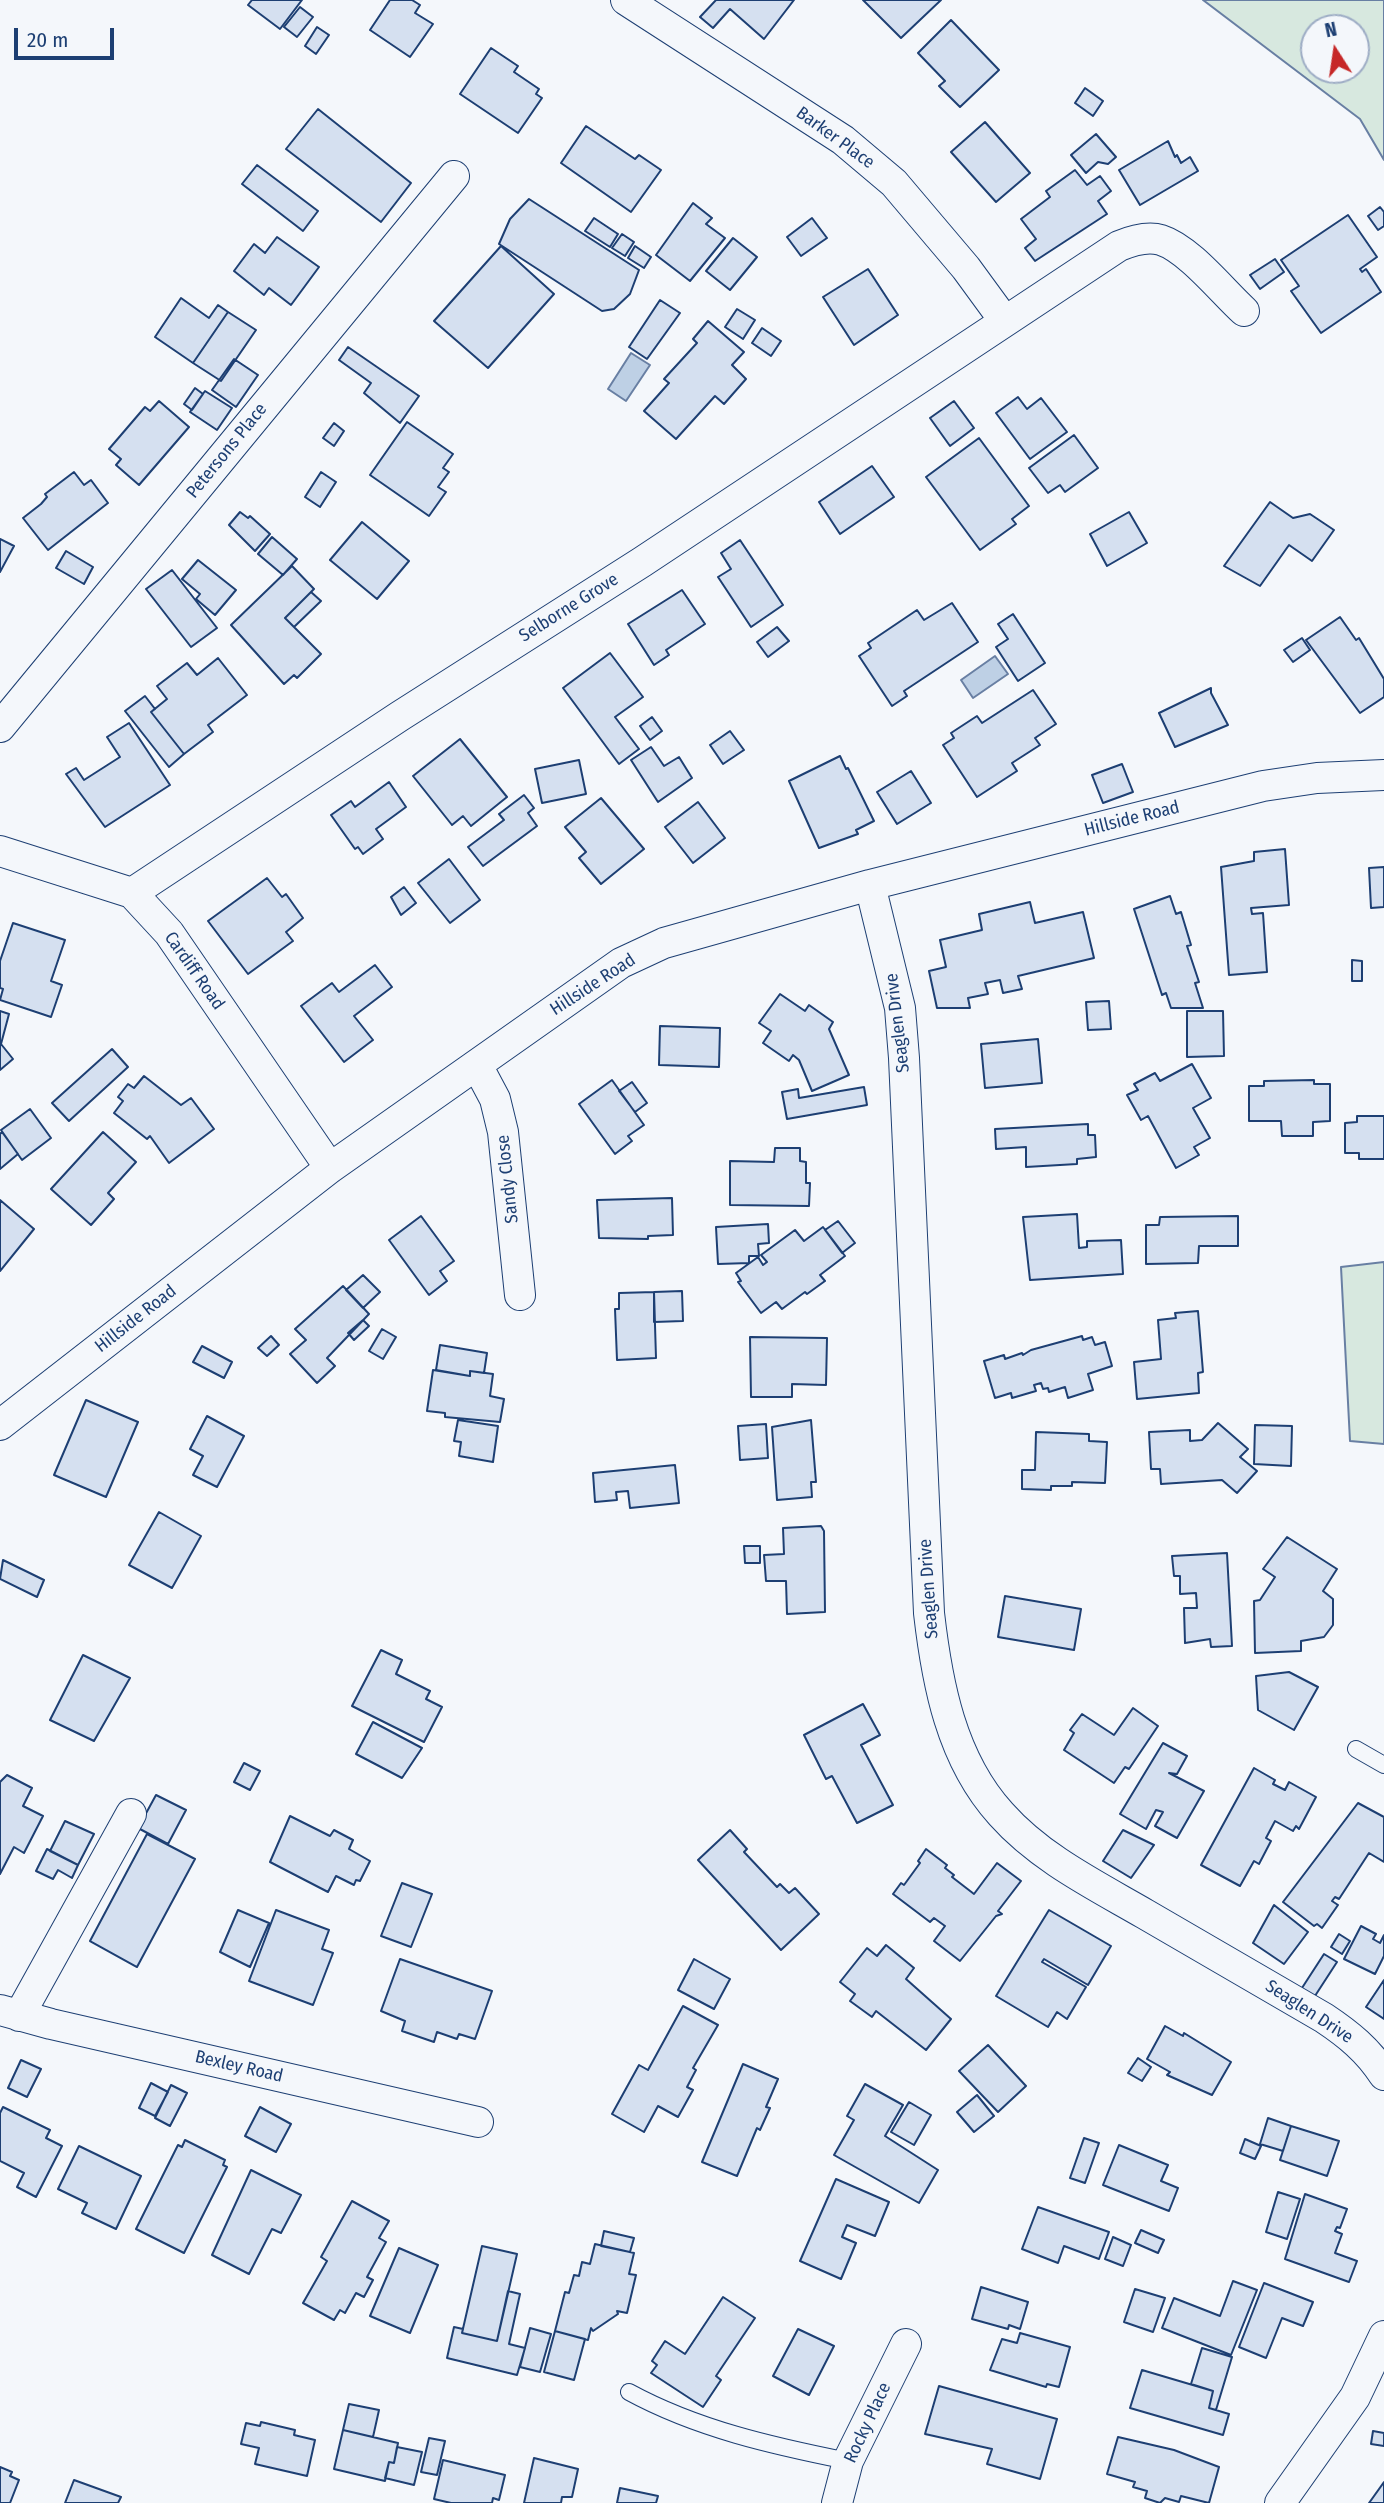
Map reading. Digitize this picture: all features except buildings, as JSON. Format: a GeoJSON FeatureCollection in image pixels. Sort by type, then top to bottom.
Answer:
{"type":"FeatureCollection","features":[{"type":"Feature","properties":{"kind":"street","name":"Barker Place"},"geometry":{"type":"LineString","coordinates":[[626,0],[843,140],[894,183],[966,268],[1004,320]]}},
{"type":"Feature","properties":{"kind":"street","name":"Petersons Place"},"geometry":{"type":"LineString","coordinates":[[0,727],[454,176]]}},
{"type":"Feature","properties":{"kind":"street","name":"Selborne Grove"},"geometry":{"type":"LineString","coordinates":[[132,893],[400,716],[642,562],[1119,246],[1137,240],[1160,240],[1183,253],[1244,311]]}},
{"type":"Feature","properties":{"kind":"street","name":"Hillside Road"},"geometry":{"type":"LineString","coordinates":[[0,1425],[330,1168],[478,1067],[593,981],[653,948],[870,885],[1262,786],[1317,778],[1384,775]]}},
{"type":"Feature","properties":{"kind":"street","name":"Cardiff Road"},"geometry":{"type":"LineString","coordinates":[[0,851],[132,893],[169,933],[330,1168]]}},
{"type":"Feature","properties":{"kind":"street","name":"Seaglen Drive"},"geometry":{"type":"LineString","coordinates":[[870,885],[900,1008],[929,1613],[935,1662],[948,1719],[974,1774],[1001,1814],[1061,1865],[1324,2018],[1351,2037],[1374,2060],[1384,2075]]}},
{"type":"Feature","properties":{"kind":"street","name":"Sandy Close"},"geometry":{"type":"LineString","coordinates":[[478,1067],[495,1100],[503,1132],[520,1295]]}},
{"type":"Feature","properties":{"kind":"street"},"geometry":{"type":"LineString","coordinates":[[10,2013],[131,1814]]}},
{"type":"Feature","properties":{"kind":"street","name":"Bexley Road"},"geometry":{"type":"LineString","coordinates":[[10,2013],[478,2122]]}},
{"type":"Feature","properties":{"kind":"street"},"geometry":{"type":"LineString","coordinates":[[1280,2503],[1355,2397],[1384,2336]]}},
{"type":"Feature","properties":{"kind":"street","name":"Rocky Place"},"geometry":{"type":"LineString","coordinates":[[837,2503],[848,2461],[905,2344]]}},
{"type":"Feature","properties":{"kind":"lane"},"geometry":{"type":"LineString","coordinates":[[1356,1749],[1384,1765]]}},
{"type":"Feature","properties":{"kind":"lane"},"geometry":{"type":"LineString","coordinates":[[629,2392],[670,2414],[786,2449],[848,2461]]}},
{"type":"Feature","properties":{"kind":"shaded area"},"geometry":{"type":"Polygon","coordinates":[[[1203,0],[1384,0],[1384,160],[1360,119],[1314,84],[1370,84],[1370,14],[1300,14],[1300,74],[1203,0]]]}},
{"type":"Feature","properties":{"kind":"shaded area"},"geometry":{"type":"Polygon","coordinates":[[[1384,1262],[1384,1444],[1350,1441],[1341,1267],[1384,1262]]]}},
{"type":"Feature","properties":{"kind":"water"},"geometry":{"type":"Polygon","coordinates":[[[631,353],[650,365],[626,401],[608,389],[631,353]]]}},
{"type":"Feature","properties":{"kind":"water"},"geometry":{"type":"Polygon","coordinates":[[[995,656],[1008,674],[973,698],[961,680],[995,656]]]}}]}
